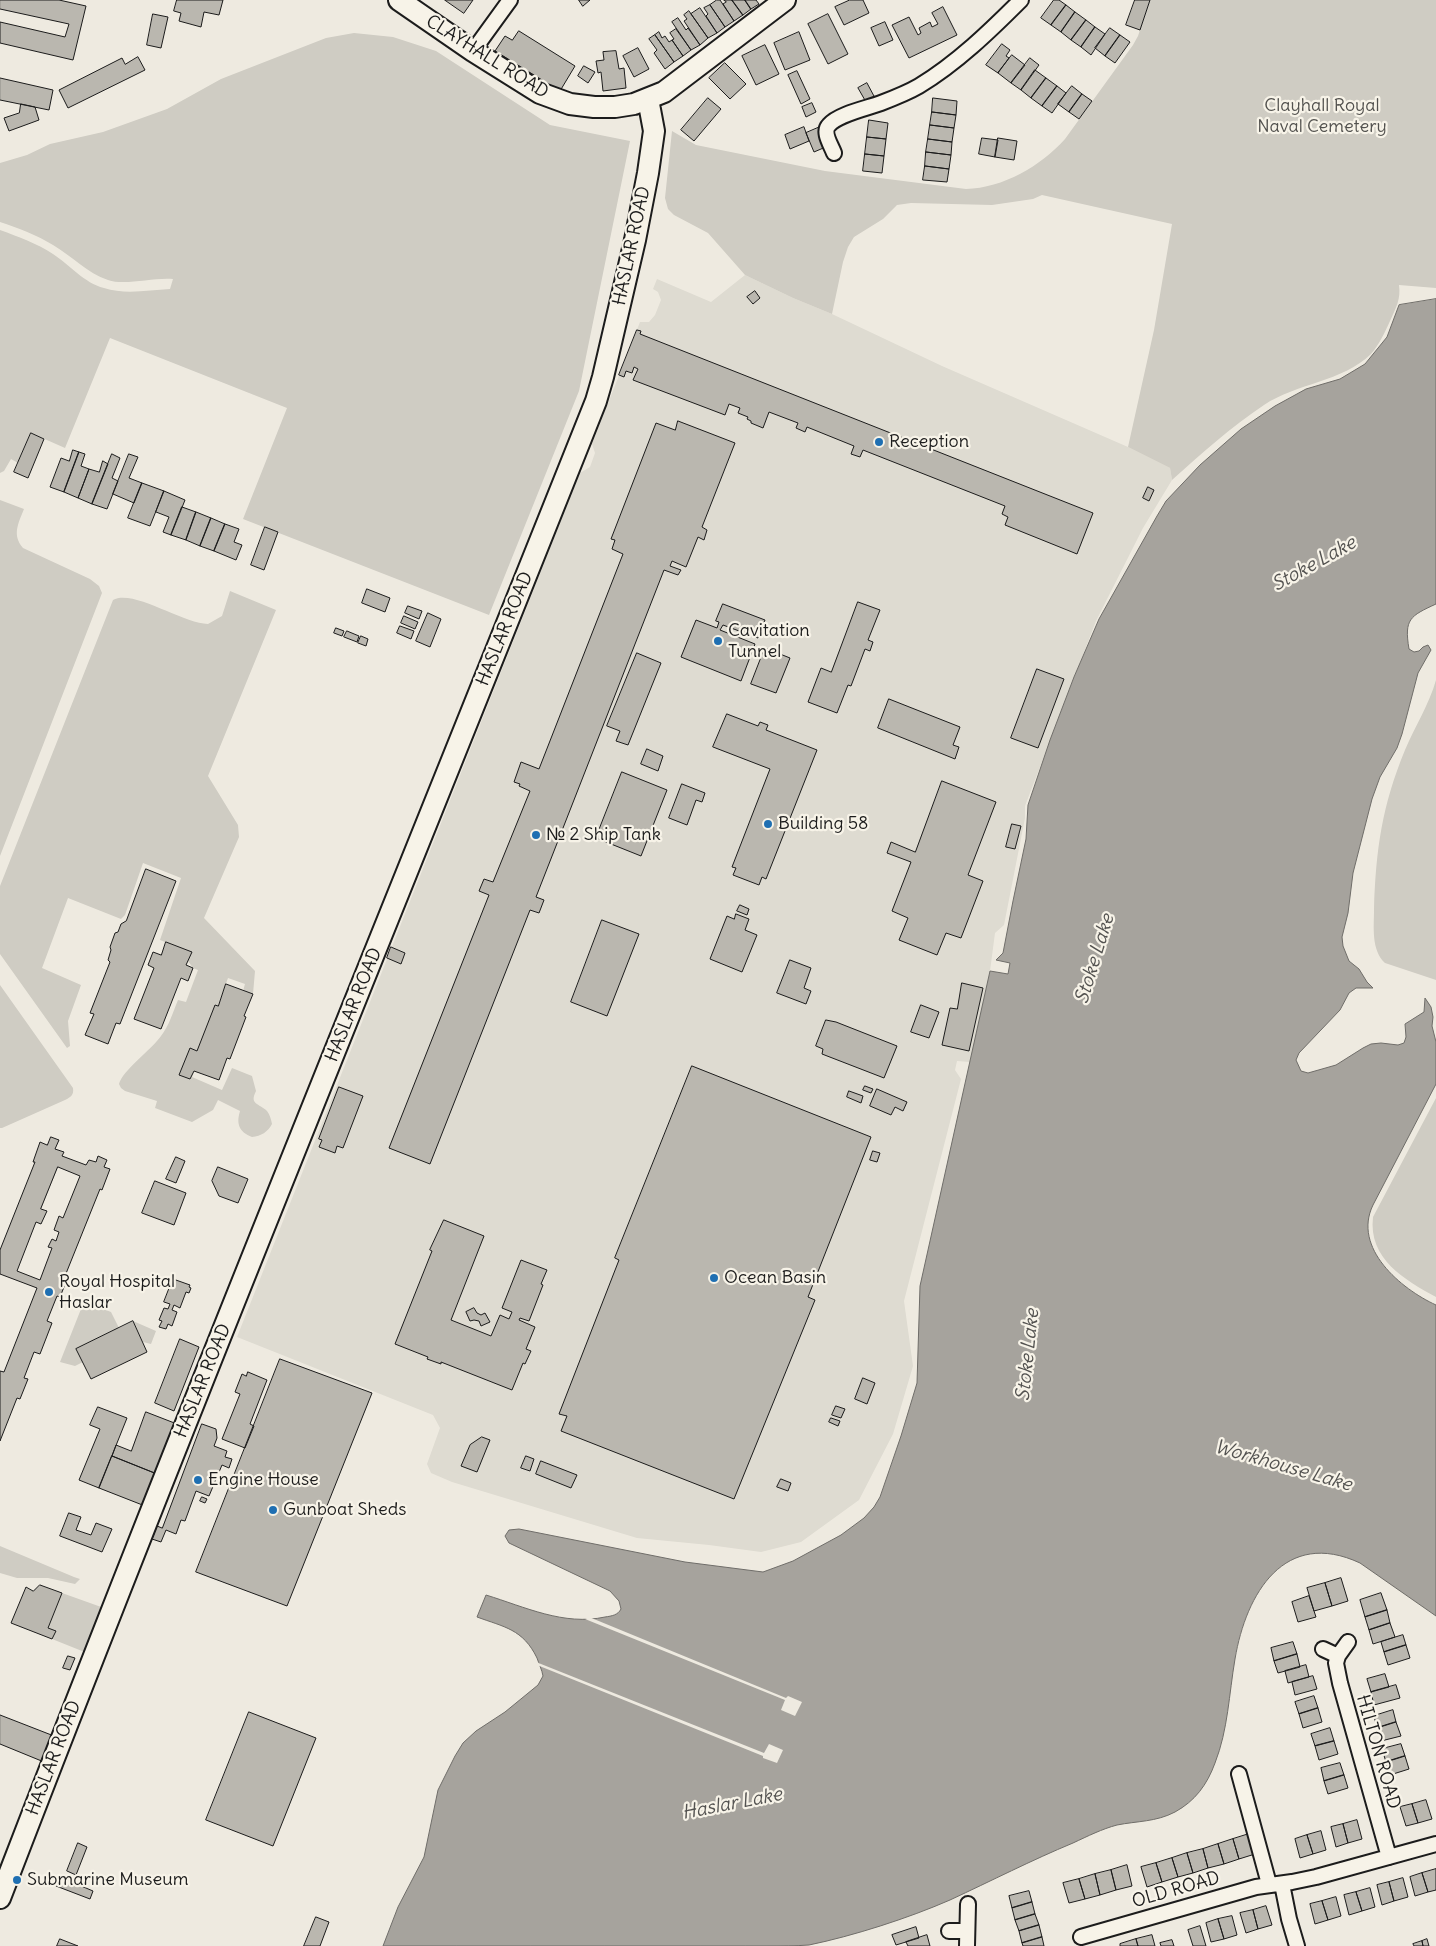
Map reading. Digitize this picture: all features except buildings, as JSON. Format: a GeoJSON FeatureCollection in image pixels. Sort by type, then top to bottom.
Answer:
{"type":"FeatureCollection","features":[{"type":"Feature","properties":{"kind":"street","name":"CLAYHALL ROAD"},"geometry":{"type":"LineString","coordinates":[[399,0],[473,51],[540,93],[570,104],[594,107],[615,107],[648,99],[671,88],[786,0]]}},
{"type":"Feature","properties":{"kind":"street"},"geometry":{"type":"LineString","coordinates":[[473,51],[510,0]]}},
{"type":"Feature","properties":{"kind":"street"},"geometry":{"type":"LineString","coordinates":[[834,153],[826,132],[831,122],[894,98],[919,86],[974,44],[1021,0]]}},
{"type":"Feature","properties":{"kind":"street","name":"HASLAR ROAD"},"geometry":{"type":"LineString","coordinates":[[0,1898],[310,1111],[418,847],[596,401],[635,240],[648,173],[654,131],[648,99]]}},
{"type":"Feature","properties":{"kind":"street"},"geometry":{"type":"LineString","coordinates":[[1323,1650],[1338,1656],[1348,1642]]}},
{"type":"Feature","properties":{"kind":"street","name":"HILTON ROAD"},"geometry":{"type":"LineString","coordinates":[[1338,1656],[1336,1663],[1338,1678],[1389,1857]]}},
{"type":"Feature","properties":{"kind":"street"},"geometry":{"type":"LineString","coordinates":[[1240,1774],[1275,1884],[1286,1909],[1296,1946]]}},
{"type":"Feature","properties":{"kind":"street","name":"OLD ROAD"},"geometry":{"type":"LineString","coordinates":[[1080,1937],[1146,1917],[1275,1884],[1316,1877],[1436,1844]]}},
{"type":"Feature","properties":{"kind":"street"},"geometry":{"type":"LineString","coordinates":[[967,1946],[968,1904]]}},
{"type":"Feature","properties":{"kind":"street"},"geometry":{"type":"LineString","coordinates":[[949,1931],[967,1932]]}},
{"type":"Feature","properties":{"kind":"shaded area"},"geometry":{"type":"Polygon","coordinates":[[[745,275],[942,366],[1128,447],[1170,468],[1172,480],[1143,528],[1096,621],[1025,806],[1025,818],[1004,925],[995,933],[990,971],[970,1062],[957,1061],[955,1070],[961,1079],[904,1301],[913,1366],[893,1434],[859,1500],[801,1542],[761,1552],[637,1538],[452,1482],[431,1473],[427,1464],[440,1428],[433,1415],[237,1337],[580,473],[590,467],[595,453],[592,444],[640,322],[649,322],[655,315],[661,300],[658,292],[653,289],[657,279],[711,302],[745,275]]]}},
{"type":"Feature","properties":{"kind":"green space","name":"Clayhall Royal Naval Cemetery"},"geometry":{"type":"Polygon","coordinates":[[[1150,0],[1436,0],[1436,288],[1399,285],[1399,299],[1396,308],[1382,338],[1371,354],[1347,371],[1291,392],[1264,405],[1228,431],[1172,480],[1170,468],[1128,447],[1154,330],[1172,224],[1042,195],[1033,199],[992,205],[911,203],[897,205],[883,219],[854,237],[848,247],[832,314],[745,275],[708,233],[674,215],[668,209],[665,198],[672,131],[696,145],[825,171],[966,189],[994,185],[1007,180],[1045,158],[1065,139],[1133,45],[1150,0]]]}},
{"type":"Feature","properties":{"kind":"green space"},"geometry":{"type":"Polygon","coordinates":[[[354,33],[393,37],[436,51],[550,125],[630,141],[579,391],[489,615],[243,519],[287,408],[110,338],[65,448],[31,433],[18,463],[11,459],[4,471],[0,473],[0,230],[47,250],[90,282],[104,288],[129,292],[170,289],[173,279],[131,282],[108,280],[86,269],[47,241],[0,222],[0,163],[27,155],[50,144],[103,132],[167,109],[221,79],[326,38],[354,33]]]}},
{"type":"Feature","properties":{"kind":"green space"},"geometry":{"type":"Polygon","coordinates":[[[0,500],[24,509],[17,529],[18,539],[23,548],[90,579],[99,586],[102,593],[0,856],[0,500]]]}},
{"type":"Feature","properties":{"kind":"green space"},"geometry":{"type":"Polygon","coordinates":[[[230,591],[276,610],[208,776],[238,825],[239,837],[204,918],[255,971],[253,994],[243,991],[245,984],[228,978],[192,1077],[222,1090],[232,1068],[252,1076],[256,1091],[254,1101],[267,1111],[272,1124],[264,1133],[252,1137],[241,1130],[238,1120],[240,1111],[218,1100],[213,1110],[192,1122],[155,1108],[157,1101],[125,1091],[119,1084],[131,1067],[164,1032],[178,1000],[186,1002],[198,970],[193,968],[178,947],[160,940],[181,878],[143,863],[125,915],[121,919],[68,898],[42,968],[81,985],[68,1021],[70,1046],[67,1048],[0,954],[0,886],[113,600],[122,598],[133,599],[198,623],[208,624],[222,616],[230,591]]]}},
{"type":"Feature","properties":{"kind":"green space"},"geometry":{"type":"Polygon","coordinates":[[[1436,680],[1436,980],[1385,963],[1377,952],[1375,945],[1374,923],[1376,867],[1386,809],[1397,770],[1430,698],[1436,680]]]}},
{"type":"Feature","properties":{"kind":"green space"},"geometry":{"type":"Polygon","coordinates":[[[0,985],[73,1088],[72,1096],[67,1099],[2,1128],[0,1128],[0,985]]]}},
{"type":"Feature","properties":{"kind":"green space"},"geometry":{"type":"Polygon","coordinates":[[[1436,1098],[1436,1297],[1401,1275],[1383,1256],[1376,1245],[1373,1232],[1373,1217],[1436,1098]]]}},
{"type":"Feature","properties":{"kind":"green space"},"geometry":{"type":"Polygon","coordinates":[[[91,1304],[111,1312],[119,1328],[83,1362],[75,1366],[60,1362],[81,1309],[84,1305],[91,1304]]]}},
{"type":"Feature","properties":{"kind":"green space"},"geometry":{"type":"Polygon","coordinates":[[[133,1321],[156,1331],[151,1344],[143,1342],[133,1321]]]}},
{"type":"Feature","properties":{"kind":"green space"},"geometry":{"type":"Polygon","coordinates":[[[0,1546],[80,1579],[75,1584],[48,1578],[17,1578],[0,1573],[0,1546]]]}},
{"type":"Feature","properties":{"kind":"green space"},"geometry":{"type":"Polygon","coordinates":[[[62,1593],[104,1608],[87,1653],[52,1639],[48,1628],[62,1593]]]}},
{"type":"Feature","properties":{"kind":"water"},"geometry":{"type":"Polygon","coordinates":[[[1436,299],[1436,604],[1415,616],[1408,625],[1407,631],[1409,649],[1414,652],[1419,651],[1428,645],[1431,650],[1418,673],[1397,748],[1380,777],[1372,799],[1353,873],[1348,913],[1342,937],[1343,946],[1349,961],[1359,969],[1373,988],[1356,988],[1349,993],[1340,1010],[1299,1053],[1296,1060],[1301,1071],[1308,1073],[1336,1065],[1371,1044],[1398,1045],[1404,1043],[1406,1037],[1405,1024],[1424,1012],[1425,998],[1431,1007],[1432,1026],[1436,1042],[1436,1084],[1373,1205],[1368,1221],[1369,1237],[1374,1251],[1384,1265],[1408,1289],[1436,1305],[1436,1616],[1360,1563],[1334,1554],[1310,1554],[1290,1561],[1274,1573],[1260,1590],[1249,1611],[1240,1634],[1223,1738],[1208,1778],[1200,1792],[1189,1803],[1161,1818],[1117,1825],[1100,1831],[950,1900],[881,1926],[844,1937],[799,1946],[383,1946],[398,1907],[424,1857],[438,1790],[455,1756],[463,1743],[476,1731],[505,1712],[538,1685],[543,1676],[537,1658],[526,1641],[512,1630],[477,1617],[486,1595],[530,1610],[575,1619],[610,1616],[616,1614],[621,1609],[619,1601],[610,1591],[509,1543],[505,1536],[509,1530],[519,1529],[685,1562],[763,1572],[793,1561],[841,1535],[864,1518],[874,1507],[880,1497],[917,1383],[920,1286],[990,971],[1008,974],[1010,963],[996,960],[1003,953],[1026,839],[1028,805],[1074,677],[1099,619],[1166,501],[1200,465],[1241,429],[1275,406],[1306,389],[1340,379],[1365,364],[1387,337],[1399,305],[1436,299]]]}},
{"type":"Feature","properties":{"kind":"pier"},"geometry":{"type":"Polygon","coordinates":[[[589,1617],[786,1698],[788,1696],[802,1702],[795,1716],[781,1710],[785,1700],[585,1619],[589,1617]]]}},
{"type":"Feature","properties":{"kind":"pier"},"geometry":{"type":"Polygon","coordinates":[[[536,1662],[764,1753],[769,1744],[783,1750],[777,1763],[537,1665],[536,1662]]]}},
{"type":"Feature","properties":{"kind":"place","name":"Reception"},"geometry":{"type":"Point","coordinates":[879,442]}},
{"type":"Feature","properties":{"kind":"place","name":"Cavitation Tunnel"},"geometry":{"type":"Point","coordinates":[718,641]}},
{"type":"Feature","properties":{"kind":"place","name":"Building 58"},"geometry":{"type":"Point","coordinates":[768,824]}},
{"type":"Feature","properties":{"kind":"place","name":"№ 2 Ship Tank"},"geometry":{"type":"Point","coordinates":[536,835]}},
{"type":"Feature","properties":{"kind":"place","name":"Ocean Basin"},"geometry":{"type":"Point","coordinates":[714,1278]}},
{"type":"Feature","properties":{"kind":"place","name":"Royal Hospital Haslar"},"geometry":{"type":"Point","coordinates":[49,1292]}},
{"type":"Feature","properties":{"kind":"place","name":"Engine House"},"geometry":{"type":"Point","coordinates":[198,1480]}},
{"type":"Feature","properties":{"kind":"place","name":"Gunboat Sheds"},"geometry":{"type":"Point","coordinates":[273,1510]}},
{"type":"Feature","properties":{"kind":"place","name":"Submarine Museum"},"geometry":{"type":"Point","coordinates":[17,1880]}},
{"type":"Feature","properties":{"kind":"water label","name":"Stoke Lake"},"geometry":{"type":"Point","coordinates":[1314,564]}},
{"type":"Feature","properties":{"kind":"water label","name":"Stoke Lake"},"geometry":{"type":"Point","coordinates":[1095,959]}},
{"type":"Feature","properties":{"kind":"water label","name":"Stoke Lake"},"geometry":{"type":"Point","coordinates":[1028,1355]}},
{"type":"Feature","properties":{"kind":"water label","name":"Workhouse Lake"},"geometry":{"type":"Point","coordinates":[1283,1466]}},
{"type":"Feature","properties":{"kind":"water label","name":"Haslar Lake"},"geometry":{"type":"Point","coordinates":[732,1804]}}]}
